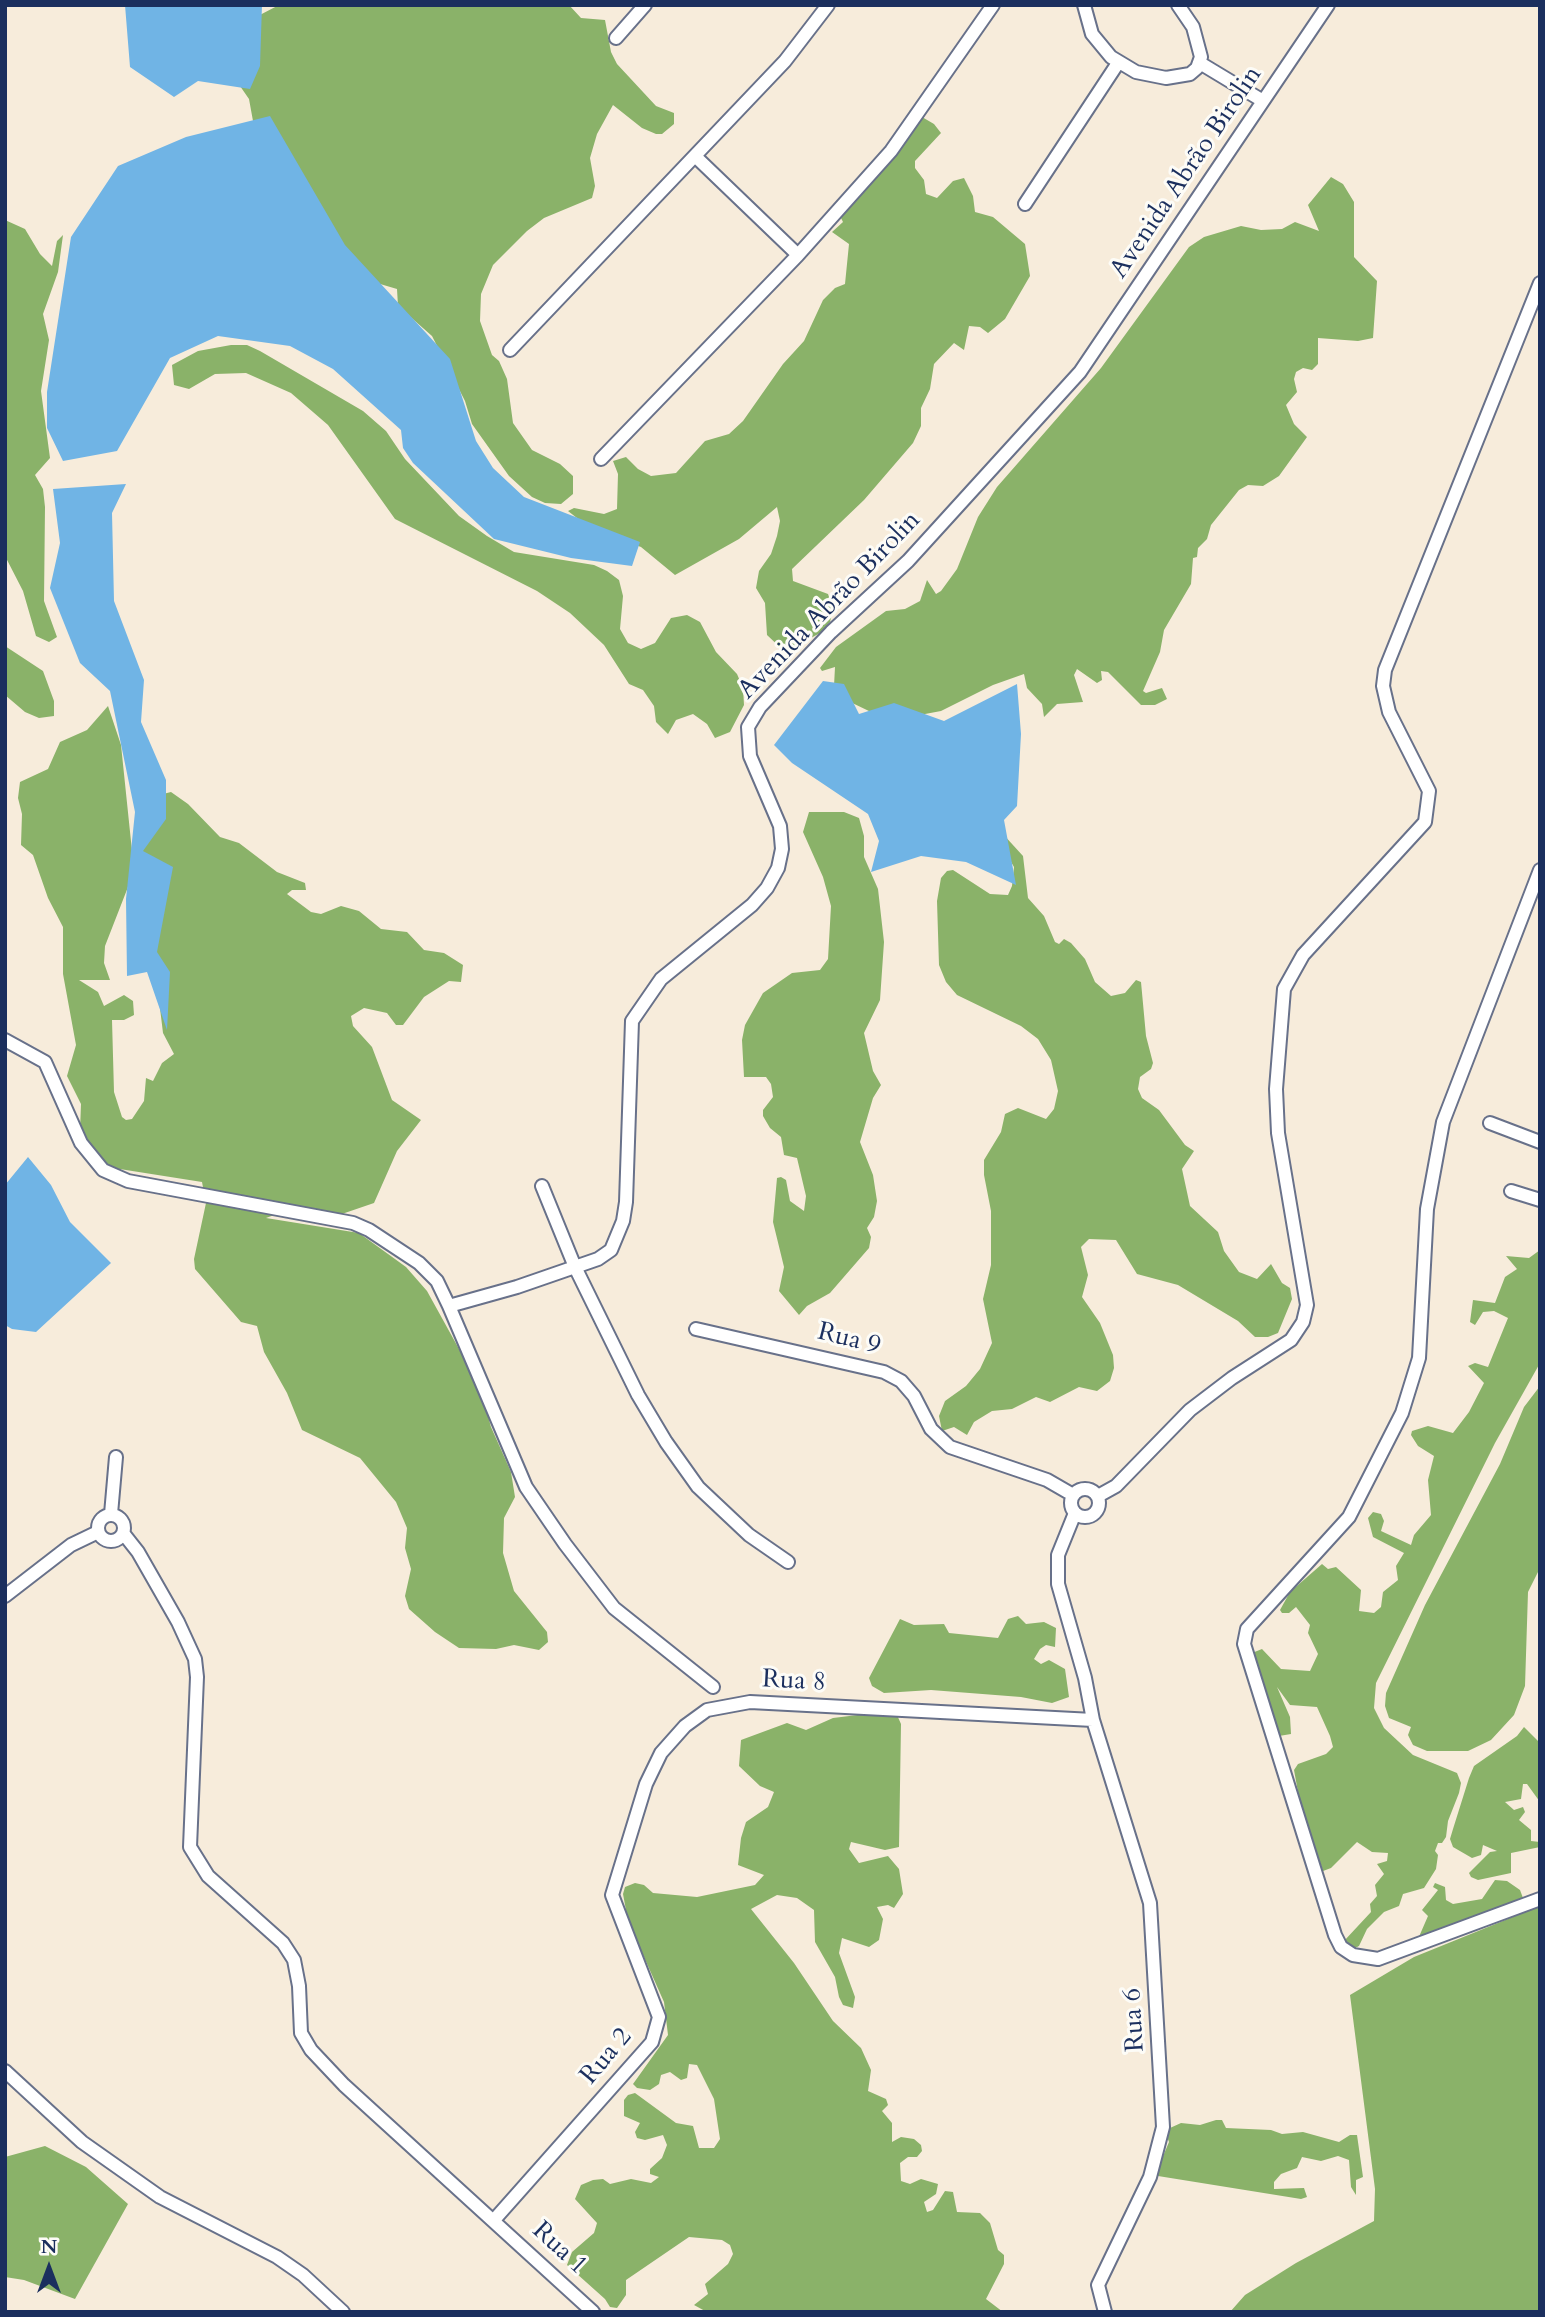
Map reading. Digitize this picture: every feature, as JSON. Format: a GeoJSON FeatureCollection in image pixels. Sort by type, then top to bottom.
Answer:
{"type":"FeatureCollection","features":[{"type":"Feature","properties":{"kind":"street"},"geometry":{"type":"LineString","coordinates":[[615,38],[645,5]]}},
{"type":"Feature","properties":{"kind":"street"},"geometry":{"type":"LineString","coordinates":[[510,349],[792,54],[828,5]]}},
{"type":"Feature","properties":{"kind":"street"},"geometry":{"type":"LineString","coordinates":[[601,459],[798,255],[891,151],[993,5]]}},
{"type":"Feature","properties":{"kind":"street"},"geometry":{"type":"LineString","coordinates":[[1084,5],[1092,34],[1118,63],[1136,72],[1166,78],[1190,74],[1200,63],[1197,36],[1178,5]]}},
{"type":"Feature","properties":{"kind":"street","name":"Avenida Abrão Birolin"},"geometry":{"type":"LineString","coordinates":[[449,1306],[575,1267],[598,1259],[611,1250],[623,1221],[632,1021],[661,979],[752,905],[767,888],[778,868],[782,849],[780,826],[750,756],[748,727],[760,707],[831,632],[908,561],[1080,372],[1328,5]]}},
{"type":"Feature","properties":{"kind":"street"},"geometry":{"type":"LineString","coordinates":[[1025,204],[1118,63]]}},
{"type":"Feature","properties":{"kind":"street"},"geometry":{"type":"LineString","coordinates":[[1200,63],[1263,101]]}},
{"type":"Feature","properties":{"kind":"street"},"geometry":{"type":"LineString","coordinates":[[696,157],[798,255]]}},
{"type":"Feature","properties":{"kind":"street"},"geometry":{"type":"LineString","coordinates":[[1098,1496],[1116,1486],[1190,1410],[1231,1378],[1291,1340],[1303,1322],[1307,1305],[1278,1133],[1276,1089],[1284,989],[1303,955],[1426,822],[1429,791],[1389,712],[1383,686],[1385,670],[1540,283]]}},
{"type":"Feature","properties":{"kind":"street"},"geometry":{"type":"LineString","coordinates":[[1540,870],[1443,1122],[1427,1209],[1419,1358],[1402,1413],[1349,1517],[1247,1629],[1244,1644],[1335,1936],[1341,1947],[1353,1955],[1378,1959],[1540,1899]]}},
{"type":"Feature","properties":{"kind":"street"},"geometry":{"type":"LineString","coordinates":[[5,1040],[45,1062],[81,1143],[103,1170],[128,1181],[353,1223],[369,1230],[419,1263],[437,1281],[449,1306],[526,1487],[565,1544],[614,1608],[713,1687]]}},
{"type":"Feature","properties":{"kind":"street"},"geometry":{"type":"LineString","coordinates":[[1490,1123],[1540,1142]]}},
{"type":"Feature","properties":{"kind":"street"},"geometry":{"type":"LineString","coordinates":[[542,1186],[575,1267],[638,1395],[690,1476],[727,1515],[788,1562]]}},
{"type":"Feature","properties":{"kind":"street"},"geometry":{"type":"LineString","coordinates":[[1511,1191],[1540,1200]]}},
{"type":"Feature","properties":{"kind":"street","name":"Rua 9"},"geometry":{"type":"LineString","coordinates":[[696,1329],[884,1372],[901,1381],[914,1396],[931,1429],[950,1447],[1046,1480],[1073,1494]]}},
{"type":"Feature","properties":{"kind":"street"},"geometry":{"type":"LineString","coordinates":[[111,1514],[116,1457]]}},
{"type":"Feature","properties":{"kind":"street"},"geometry":{"type":"LineString","coordinates":[[1086,1488],[1098,1496],[1098,1508],[1092,1515],[1083,1517],[1075,1513],[1071,1504],[1073,1494],[1086,1488]]}},
{"type":"Feature","properties":{"kind":"street","name":"Rua 6"},"geometry":{"type":"LineString","coordinates":[[1075,1513],[1058,1555],[1058,1584],[1085,1678],[1093,1720],[1150,1903],[1163,2127],[1150,2178],[1098,2285],[1105,2312]]}},
{"type":"Feature","properties":{"kind":"street"},"geometry":{"type":"LineString","coordinates":[[111,1514],[123,1520],[123,1533],[117,1539],[108,1541],[99,1532],[100,1520],[111,1514]]}},
{"type":"Feature","properties":{"kind":"street"},"geometry":{"type":"LineString","coordinates":[[5,1596],[71,1545],[99,1532]]}},
{"type":"Feature","properties":{"kind":"street","name":"Rua 1"},"geometry":{"type":"LineString","coordinates":[[123,1533],[171,1610],[195,1659],[197,1678],[190,1847],[208,1876],[283,1943],[294,1960],[299,1986],[300,2033],[311,2050],[344,2085],[593,2312]]}},
{"type":"Feature","properties":{"kind":"street","name":"Rua 8"},"geometry":{"type":"LineString","coordinates":[[612,1895],[646,1784],[661,1753],[685,1726],[707,1710],[750,1702],[1093,1720]]}},
{"type":"Feature","properties":{"kind":"street","name":"Rua 2"},"geometry":{"type":"LineString","coordinates":[[494,2220],[652,2042],[659,2017],[612,1895]]}},
{"type":"Feature","properties":{"kind":"street"},"geometry":{"type":"LineString","coordinates":[[5,2071],[82,2143],[160,2197],[277,2258],[303,2275],[343,2312]]}},
{"type":"Feature","properties":{"kind":"green space"},"geometry":{"type":"Polygon","coordinates":[[[279,5],[569,5],[581,18],[605,20],[611,52],[617,64],[656,106],[674,113],[674,124],[662,134],[656,134],[642,128],[613,105],[597,134],[590,158],[595,186],[592,198],[544,218],[527,231],[493,265],[481,294],[480,321],[492,355],[499,361],[507,379],[513,423],[532,450],[560,464],[573,476],[573,494],[561,504],[545,503],[532,497],[509,476],[472,424],[465,401],[432,336],[398,306],[397,289],[370,281],[253,121],[249,99],[240,86],[256,17],[279,5]]]}},
{"type":"Feature","properties":{"kind":"green space"},"geometry":{"type":"Polygon","coordinates":[[[910,110],[934,124],[941,133],[915,161],[915,168],[924,180],[926,194],[937,198],[953,181],[964,178],[973,196],[975,212],[993,217],[1025,244],[1030,276],[1005,319],[988,333],[980,327],[969,326],[964,350],[954,343],[934,364],[930,389],[921,408],[921,426],[913,443],[864,500],[792,569],[793,581],[828,594],[833,609],[830,622],[822,632],[785,652],[767,635],[765,603],[756,588],[759,571],[771,554],[777,536],[780,521],[777,507],[739,539],[675,575],[641,547],[591,529],[568,511],[574,508],[604,514],[617,509],[618,474],[613,461],[626,457],[638,469],[651,476],[676,473],[705,441],[729,434],[743,421],[783,364],[804,341],[823,300],[835,288],[845,284],[849,244],[832,232],[843,222],[841,218],[860,188],[903,131],[910,110]]]}},
{"type":"Feature","properties":{"kind":"green space"},"geometry":{"type":"Polygon","coordinates":[[[1331,177],[1343,184],[1354,202],[1354,257],[1377,281],[1373,338],[1358,341],[1318,338],[1318,364],[1312,370],[1303,368],[1296,372],[1294,379],[1297,392],[1286,405],[1294,424],[1307,437],[1279,476],[1263,486],[1248,485],[1239,490],[1211,525],[1207,539],[1198,548],[1197,557],[1193,558],[1191,584],[1164,630],[1160,652],[1143,691],[1146,693],[1162,688],[1167,699],[1155,705],[1141,705],[1108,672],[1101,671],[1102,680],[1097,683],[1077,669],[1074,675],[1083,702],[1057,704],[1044,717],[1042,704],[1027,688],[1024,674],[993,685],[941,711],[925,714],[871,712],[846,700],[834,686],[835,667],[822,671],[820,668],[836,647],[886,611],[905,609],[920,601],[927,580],[936,594],[941,591],[957,569],[978,517],[997,487],[1101,368],[1189,247],[1204,237],[1241,226],[1261,230],[1282,229],[1295,222],[1319,231],[1308,205],[1331,177]]]}},
{"type":"Feature","properties":{"kind":"green space"},"geometry":{"type":"Polygon","coordinates":[[[5,220],[25,229],[40,254],[52,266],[57,241],[63,235],[58,272],[43,314],[49,340],[41,391],[50,458],[35,475],[43,489],[45,507],[44,601],[57,637],[49,642],[36,636],[23,591],[5,556],[5,220]]]}},
{"type":"Feature","properties":{"kind":"green space"},"geometry":{"type":"Polygon","coordinates":[[[247,345],[260,351],[363,411],[386,431],[405,459],[459,516],[487,536],[514,552],[594,565],[619,580],[623,596],[620,629],[628,643],[641,649],[655,643],[671,618],[687,615],[700,622],[716,652],[737,674],[743,688],[744,705],[730,732],[715,738],[707,724],[693,714],[676,720],[668,734],[656,722],[654,706],[643,690],[629,684],[604,645],[570,613],[537,591],[395,519],[328,425],[291,393],[246,373],[215,374],[189,389],[174,385],[172,365],[198,351],[247,345]]]}},
{"type":"Feature","properties":{"kind":"green space"},"geometry":{"type":"Polygon","coordinates":[[[5,646],[43,671],[54,701],[54,716],[39,718],[25,712],[5,695],[5,646]]]}},
{"type":"Feature","properties":{"kind":"green space"},"geometry":{"type":"Polygon","coordinates":[[[108,706],[121,745],[132,851],[163,794],[171,792],[188,804],[220,837],[239,843],[277,872],[305,883],[306,890],[292,890],[287,894],[311,912],[321,914],[341,906],[359,911],[381,929],[407,932],[424,950],[444,953],[463,965],[461,982],[449,981],[424,997],[403,1025],[396,1025],[387,1013],[364,1008],[351,1016],[353,1026],[372,1047],[392,1100],[421,1120],[397,1151],[374,1203],[336,1216],[277,1214],[266,1218],[359,1233],[406,1267],[427,1291],[480,1387],[491,1427],[511,1472],[515,1497],[504,1518],[503,1553],[514,1591],[547,1632],[548,1642],[539,1650],[514,1645],[496,1649],[459,1648],[435,1632],[409,1609],[405,1596],[411,1569],[405,1548],[407,1528],[396,1502],[360,1458],[302,1430],[287,1393],[264,1352],[257,1326],[241,1322],[195,1269],[194,1259],[206,1203],[202,1182],[107,1167],[98,1160],[80,1131],[81,1104],[67,1076],[76,1045],[63,974],[63,927],[48,898],[33,855],[21,845],[22,814],[18,798],[20,782],[48,769],[60,742],[87,730],[108,706]],[[128,887],[105,946],[104,963],[110,980],[79,980],[98,992],[104,1006],[124,995],[133,1001],[134,1015],[124,1020],[112,1020],[114,1092],[122,1117],[126,1120],[132,1119],[144,1101],[146,1078],[153,1081],[162,1063],[174,1054],[163,1033],[159,1000],[128,887]]]}},
{"type":"Feature","properties":{"kind":"green space"},"geometry":{"type":"Polygon","coordinates":[[[809,812],[844,812],[859,818],[864,836],[864,857],[878,889],[884,942],[880,1000],[864,1033],[873,1071],[881,1085],[873,1098],[860,1142],[873,1175],[877,1201],[874,1217],[867,1228],[871,1237],[869,1248],[830,1293],[807,1306],[799,1315],[779,1291],[784,1267],[773,1222],[777,1178],[786,1180],[790,1201],[804,1211],[806,1196],[797,1158],[784,1155],[781,1137],[770,1128],[763,1116],[763,1110],[773,1097],[771,1084],[766,1077],[744,1077],[742,1040],[745,1025],[763,993],[792,973],[820,970],[828,959],[831,906],[823,877],[803,832],[809,812]]]}},
{"type":"Feature","properties":{"kind":"green space"},"geometry":{"type":"Polygon","coordinates":[[[1002,833],[1023,856],[1028,898],[1044,916],[1055,942],[1059,944],[1064,939],[1071,943],[1085,959],[1095,982],[1111,996],[1125,993],[1136,980],[1141,982],[1146,1036],[1153,1063],[1151,1069],[1140,1077],[1138,1089],[1142,1098],[1159,1110],[1185,1145],[1194,1151],[1182,1169],[1190,1206],[1218,1232],[1224,1251],[1239,1272],[1257,1279],[1271,1264],[1282,1283],[1290,1288],[1292,1299],[1278,1333],[1268,1337],[1255,1337],[1238,1321],[1178,1285],[1137,1274],[1116,1240],[1089,1239],[1081,1247],[1088,1275],[1082,1297],[1100,1323],[1113,1355],[1114,1368],[1110,1381],[1097,1391],[1079,1387],[1050,1402],[1036,1397],[1012,1409],[992,1411],[974,1422],[967,1435],[954,1427],[942,1431],[939,1416],[945,1401],[966,1386],[980,1369],[992,1343],[983,1299],[991,1265],[991,1211],[984,1160],[1001,1132],[1005,1114],[1018,1108],[1046,1119],[1054,1109],[1058,1091],[1051,1060],[1038,1039],[1021,1026],[957,995],[946,982],[939,965],[937,901],[941,878],[947,871],[953,870],[990,894],[1008,895],[1014,867],[999,841],[1002,833]]]}},
{"type":"Feature","properties":{"kind":"green space"},"geometry":{"type":"Polygon","coordinates":[[[1540,1250],[1540,1363],[1495,1443],[1376,1683],[1374,1708],[1384,1728],[1413,1755],[1457,1773],[1461,1783],[1459,1793],[1448,1821],[1446,1837],[1442,1843],[1438,1843],[1435,1851],[1438,1855],[1436,1869],[1424,1888],[1403,1894],[1399,1906],[1384,1912],[1367,1929],[1359,1946],[1353,1949],[1344,1941],[1371,1912],[1370,1904],[1377,1896],[1375,1885],[1384,1874],[1377,1864],[1387,1861],[1388,1853],[1372,1852],[1357,1842],[1331,1868],[1323,1871],[1300,1803],[1294,1770],[1298,1764],[1326,1754],[1333,1747],[1330,1736],[1317,1707],[1290,1705],[1277,1687],[1290,1717],[1291,1734],[1279,1736],[1252,1653],[1262,1649],[1281,1669],[1310,1671],[1318,1654],[1308,1633],[1310,1625],[1296,1607],[1289,1613],[1282,1613],[1280,1610],[1290,1592],[1322,1564],[1328,1569],[1336,1567],[1361,1590],[1359,1611],[1374,1613],[1381,1607],[1383,1592],[1398,1580],[1396,1566],[1404,1553],[1373,1537],[1368,1518],[1373,1512],[1381,1514],[1384,1521],[1381,1531],[1411,1545],[1414,1535],[1431,1515],[1428,1480],[1434,1456],[1418,1446],[1411,1435],[1412,1431],[1428,1426],[1453,1433],[1469,1412],[1484,1383],[1468,1366],[1475,1363],[1488,1367],[1508,1318],[1494,1311],[1483,1312],[1475,1325],[1470,1322],[1473,1300],[1495,1303],[1505,1277],[1517,1269],[1506,1256],[1529,1258],[1540,1250]]]}},
{"type":"Feature","properties":{"kind":"green space"},"geometry":{"type":"Polygon","coordinates":[[[1540,1386],[1540,1568],[1528,1592],[1525,1686],[1514,1715],[1491,1740],[1468,1751],[1427,1751],[1413,1745],[1408,1735],[1411,1727],[1389,1718],[1385,1706],[1386,1693],[1425,1605],[1500,1464],[1524,1407],[1540,1386]]]}},
{"type":"Feature","properties":{"kind":"green space"},"geometry":{"type":"Polygon","coordinates":[[[1018,1616],[1026,1624],[1044,1622],[1056,1628],[1055,1647],[1046,1645],[1034,1659],[1041,1664],[1049,1660],[1065,1669],[1069,1697],[1052,1703],[1021,1697],[931,1690],[884,1693],[872,1686],[869,1678],[900,1619],[914,1625],[944,1624],[949,1633],[998,1638],[1008,1619],[1018,1616]]]}},
{"type":"Feature","properties":{"kind":"green space"},"geometry":{"type":"Polygon","coordinates":[[[874,1713],[897,1715],[901,1724],[899,1847],[885,1850],[851,1842],[849,1849],[859,1863],[888,1856],[899,1869],[903,1894],[894,1908],[888,1905],[877,1907],[883,1919],[879,1940],[869,1947],[842,1938],[839,1953],[855,1997],[853,2008],[843,2005],[835,1977],[815,1942],[814,1910],[797,1898],[777,1895],[751,1909],[794,1963],[833,2021],[861,2048],[871,2070],[868,2091],[886,2099],[888,2105],[882,2111],[892,2123],[892,2142],[901,2137],[914,2139],[921,2145],[922,2151],[917,2157],[908,2157],[900,2163],[901,2181],[910,2184],[921,2179],[938,2184],[936,2194],[924,2202],[927,2212],[933,2210],[945,2191],[953,2192],[957,2212],[980,2213],[990,2223],[998,2250],[1004,2255],[1004,2264],[986,2299],[1003,2312],[705,2311],[694,2305],[708,2294],[705,2284],[728,2264],[733,2254],[730,2245],[722,2240],[689,2237],[626,2280],[626,2295],[617,2308],[610,2307],[605,2299],[567,2265],[572,2252],[594,2233],[597,2223],[575,2199],[581,2185],[593,2180],[603,2179],[610,2184],[631,2179],[651,2183],[659,2177],[650,2174],[650,2169],[662,2158],[667,2145],[663,2135],[645,2140],[637,2138],[635,2132],[640,2123],[624,2116],[624,2100],[635,2093],[676,2123],[693,2126],[699,2148],[714,2148],[720,2139],[714,2099],[697,2065],[689,2064],[687,2078],[681,2080],[670,2072],[661,2075],[659,2084],[650,2090],[637,2088],[633,2084],[668,2035],[664,2002],[628,1921],[623,1894],[625,1887],[635,1883],[644,1885],[653,1893],[697,1897],[755,1885],[764,1875],[738,1865],[741,1838],[746,1822],[768,1807],[774,1792],[760,1786],[739,1766],[741,1740],[787,1723],[806,1730],[833,1718],[874,1713]]]}},
{"type":"Feature","properties":{"kind":"green space"},"geometry":{"type":"Polygon","coordinates":[[[1524,1727],[1540,1743],[1540,1802],[1527,1784],[1523,1784],[1521,1799],[1505,1802],[1514,1810],[1523,1807],[1525,1812],[1519,1820],[1531,1830],[1531,1841],[1540,1842],[1540,1847],[1511,1853],[1511,1873],[1478,1880],[1469,1873],[1490,1852],[1497,1851],[1483,1845],[1481,1855],[1472,1858],[1453,1847],[1450,1839],[1453,1829],[1474,1766],[1517,1736],[1524,1727]]]}},
{"type":"Feature","properties":{"kind":"green space"},"geometry":{"type":"Polygon","coordinates":[[[1495,1880],[1507,1881],[1520,1890],[1523,1898],[1517,1904],[1418,1939],[1428,1916],[1422,1910],[1438,1890],[1433,1887],[1435,1883],[1445,1887],[1446,1900],[1453,1904],[1482,1899],[1495,1880]]]}},
{"type":"Feature","properties":{"kind":"green space"},"geometry":{"type":"Polygon","coordinates":[[[1540,1906],[1540,2312],[1230,2312],[1245,2295],[1296,2263],[1374,2221],[1375,2189],[1350,1995],[1414,1957],[1540,1906]]]}},
{"type":"Feature","properties":{"kind":"green space"},"geometry":{"type":"Polygon","coordinates":[[[1222,2120],[1226,2128],[1271,2130],[1282,2134],[1303,2132],[1339,2142],[1350,2135],[1357,2135],[1363,2177],[1356,2180],[1356,2195],[1351,2187],[1349,2160],[1338,2156],[1321,2161],[1302,2157],[1297,2168],[1281,2174],[1274,2182],[1274,2189],[1304,2188],[1307,2197],[1301,2199],[1158,2176],[1156,2173],[1169,2142],[1166,2134],[1170,2128],[1181,2123],[1200,2125],[1222,2120]]]}},
{"type":"Feature","properties":{"kind":"green space"},"geometry":{"type":"Polygon","coordinates":[[[45,2146],[86,2167],[128,2204],[75,2299],[24,2280],[5,2277],[5,2157],[45,2146]]]}},
{"type":"Feature","properties":{"kind":"water"},"geometry":{"type":"Polygon","coordinates":[[[125,5],[262,5],[260,66],[250,89],[198,81],[174,97],[130,67],[125,5]]]}},
{"type":"Feature","properties":{"kind":"water"},"geometry":{"type":"Polygon","coordinates":[[[270,116],[345,245],[450,359],[476,441],[493,468],[524,497],[640,542],[632,566],[571,558],[494,539],[413,463],[403,448],[401,430],[333,369],[290,346],[218,336],[170,358],[117,451],[63,461],[47,428],[47,392],[71,237],[118,166],[186,137],[270,116]]]}},
{"type":"Feature","properties":{"kind":"water"},"geometry":{"type":"Polygon","coordinates":[[[126,484],[112,513],[114,601],[144,680],[141,722],[166,780],[166,819],[143,851],[173,867],[157,952],[170,972],[167,1030],[147,972],[127,976],[126,899],[135,812],[110,691],[80,663],[50,588],[60,543],[53,489],[126,484]]]}},
{"type":"Feature","properties":{"kind":"water"},"geometry":{"type":"Polygon","coordinates":[[[823,681],[844,684],[859,714],[894,703],[944,721],[1017,684],[1021,734],[1017,806],[1004,820],[1016,885],[966,862],[921,856],[871,872],[879,841],[868,814],[792,763],[774,745],[823,681]]]}},
{"type":"Feature","properties":{"kind":"water"},"geometry":{"type":"Polygon","coordinates":[[[28,1157],[51,1185],[70,1222],[111,1263],[36,1332],[12,1329],[5,1325],[5,1185],[28,1157]]]}}]}
